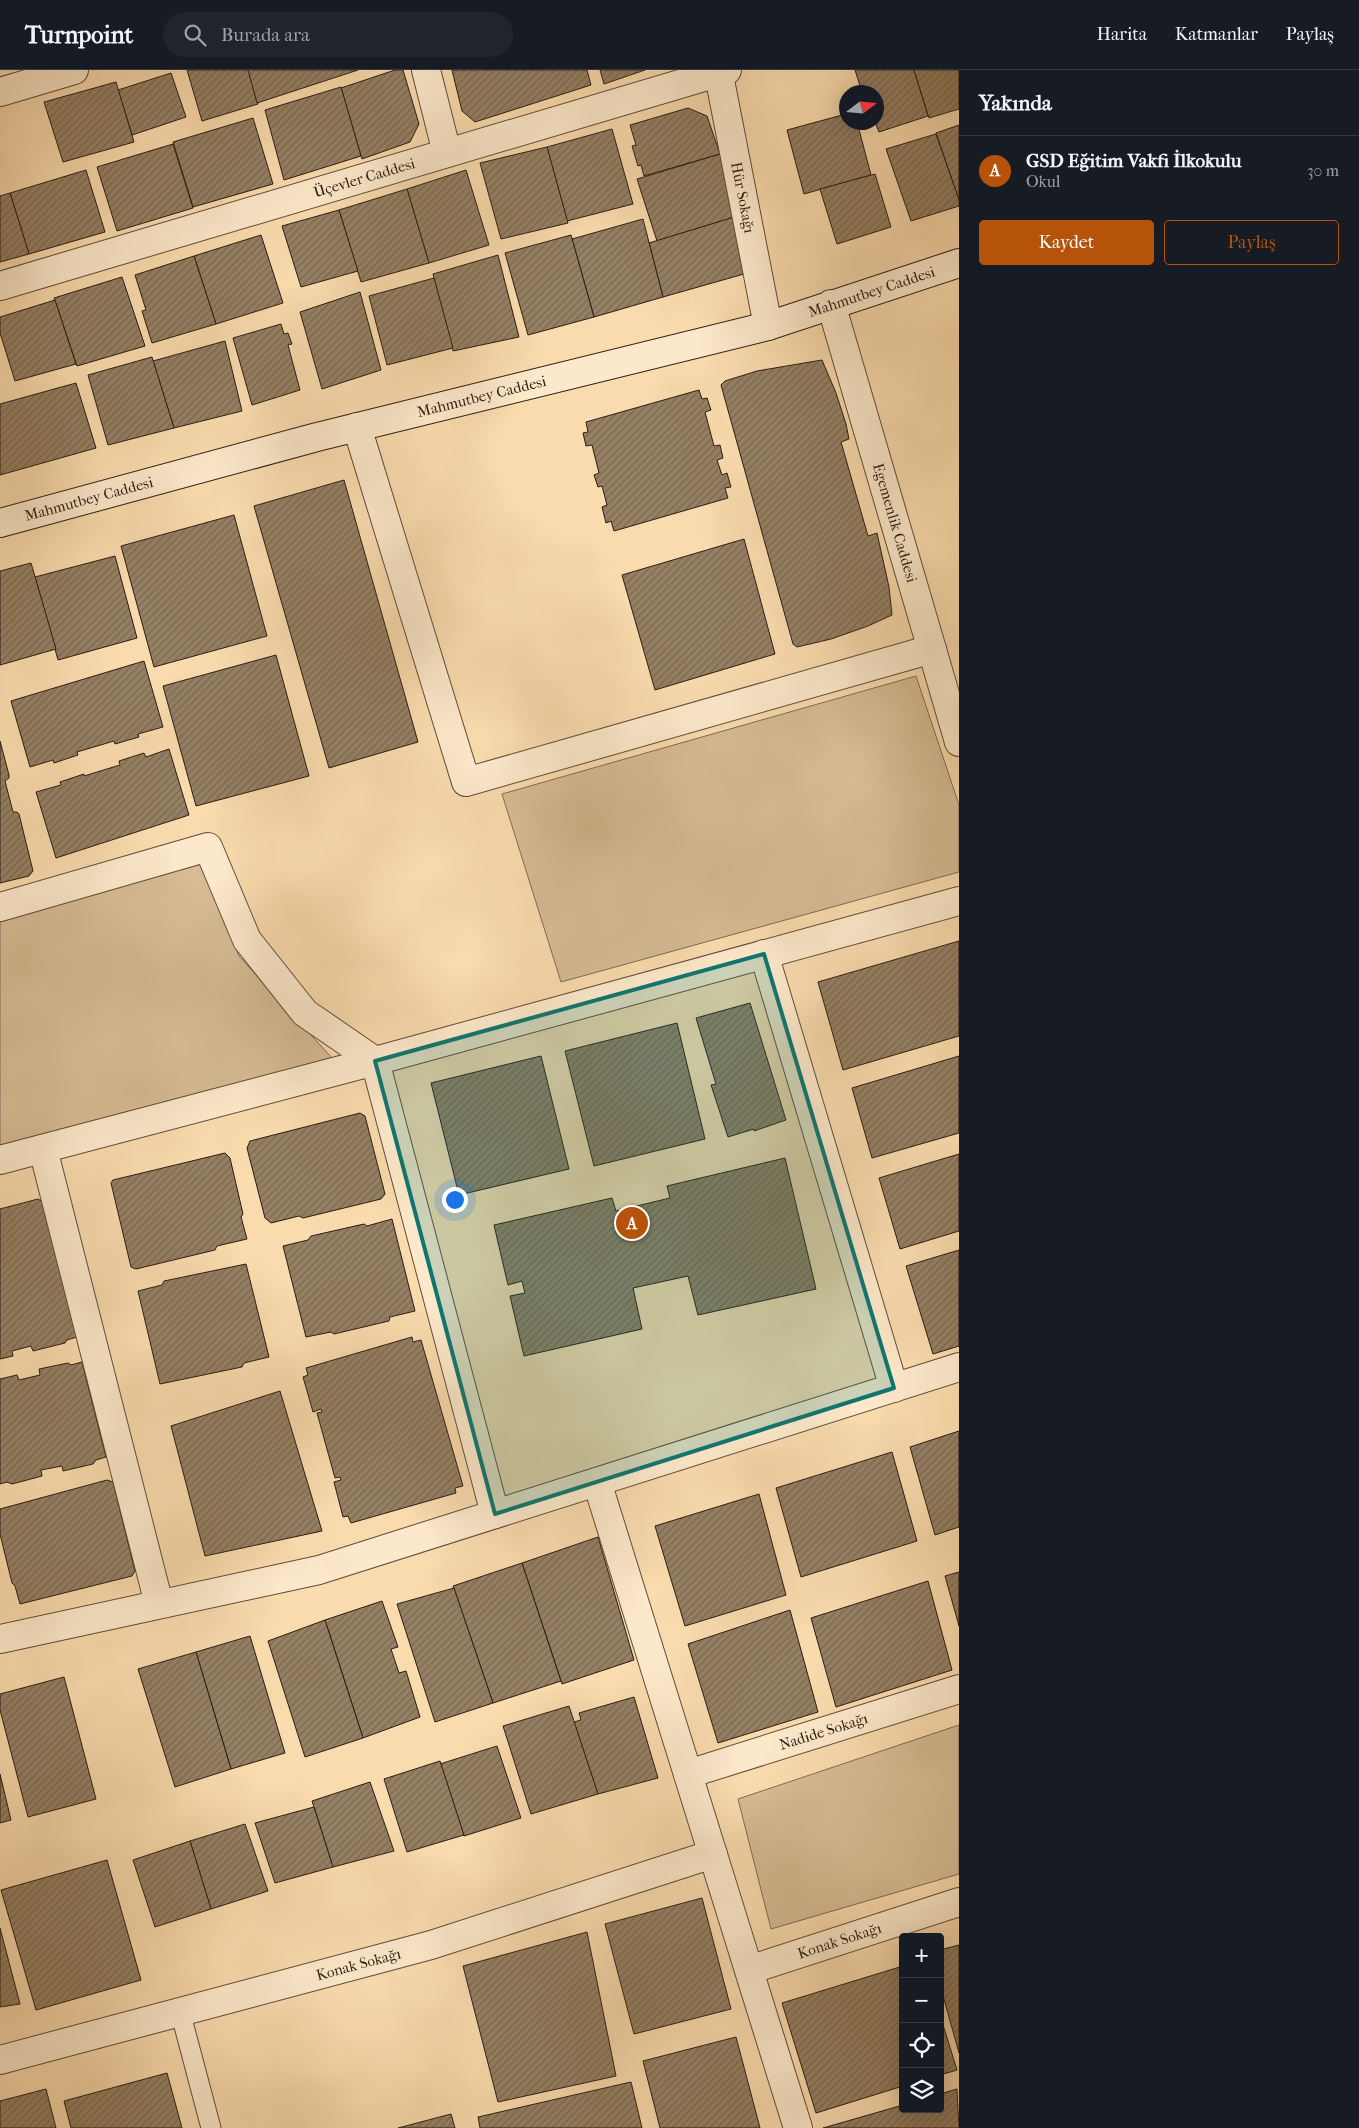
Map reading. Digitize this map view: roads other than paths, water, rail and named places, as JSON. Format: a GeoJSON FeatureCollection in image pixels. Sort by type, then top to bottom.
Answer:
{"type":"FeatureCollection","features":[{"type":"Feature","properties":{"kind":"street"},"geometry":{"type":"LineString","coordinates":[[0,91],[74,70]]}},
{"type":"Feature","properties":{"kind":"street"},"geometry":{"type":"LineString","coordinates":[[426,70],[447,153]]}},
{"type":"Feature","properties":{"kind":"street","name":"Üçevler Caddesi"},"geometry":{"type":"LineString","coordinates":[[0,286],[722,71]]}},
{"type":"Feature","properties":{"kind":"street","name":"Hür Sokağı"},"geometry":{"type":"LineString","coordinates":[[722,71],[768,326]]}},
{"type":"Feature","properties":{"kind":"street","name":"Mahmutbey Caddesi"},"geometry":{"type":"LineString","coordinates":[[0,523],[357,427],[768,326],[959,263]]}},
{"type":"Feature","properties":{"kind":"street","name":"Egemenlik Caddesi"},"geometry":{"type":"LineString","coordinates":[[831,304],[959,742]]}},
{"type":"Feature","properties":{"kind":"street"},"geometry":{"type":"LineString","coordinates":[[357,427],[466,782],[932,650]]}},
{"type":"Feature","properties":{"kind":"street"},"geometry":{"type":"LineString","coordinates":[[0,907],[208,847],[247,940],[305,1013],[375,1061],[495,1514]]}},
{"type":"Feature","properties":{"kind":"street"},"geometry":{"type":"LineString","coordinates":[[0,1160],[375,1061],[959,901]]}},
{"type":"Feature","properties":{"kind":"street"},"geometry":{"type":"LineString","coordinates":[[764,954],[894,1388]]}},
{"type":"Feature","properties":{"kind":"street"},"geometry":{"type":"LineString","coordinates":[[43,1149],[159,1604]]}},
{"type":"Feature","properties":{"kind":"street"},"geometry":{"type":"LineString","coordinates":[[0,1638],[319,1570],[959,1367]]}},
{"type":"Feature","properties":{"kind":"street"},"geometry":{"type":"LineString","coordinates":[[597,1482],[798,2128]]}},
{"type":"Feature","properties":{"kind":"street","name":"Nadide Sokağı"},"geometry":{"type":"LineString","coordinates":[[688,1774],[959,1689]]}},
{"type":"Feature","properties":{"kind":"street","name":"Konak Sokağı"},"geometry":{"type":"LineString","coordinates":[[0,2060],[431,1945],[713,1854]]}},
{"type":"Feature","properties":{"kind":"street","name":"Konak Sokağı"},"geometry":{"type":"LineString","coordinates":[[749,1970],[959,1902]]}},
{"type":"Feature","properties":{"kind":"lane"},"geometry":{"type":"LineString","coordinates":[[180,2012],[212,2128]]}},
{"type":"Feature","properties":{"kind":"place","name":"GSD Eğitim Vakfı İlkokulu"},"geometry":{"type":"Point","coordinates":[632,1223]}}]}
